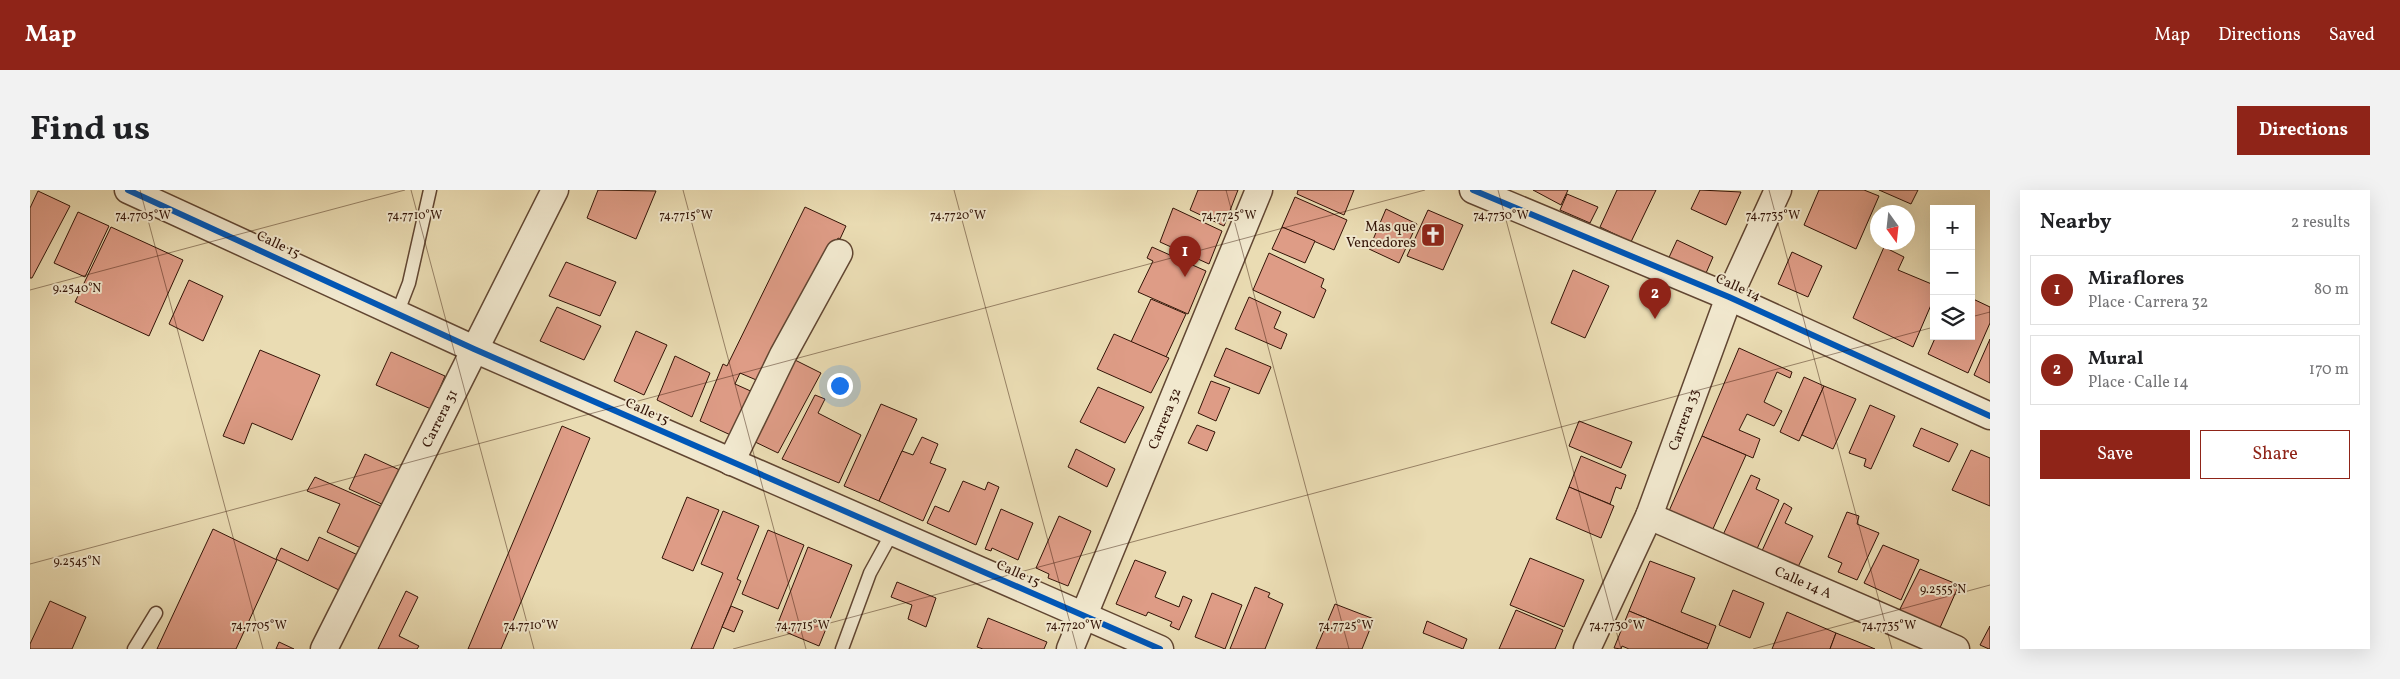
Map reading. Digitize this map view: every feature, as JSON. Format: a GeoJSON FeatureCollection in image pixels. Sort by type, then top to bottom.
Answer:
{"type":"FeatureCollection","features":[{"type":"Feature","properties":{"kind":"street","name":"Calle 15"},"geometry":{"type":"LineString","coordinates":[[128,190],[474,349],[1160,649]]}},
{"type":"Feature","properties":{"kind":"street","name":"Carrera 31"},"geometry":{"type":"LineString","coordinates":[[324,649],[555,190]]}},
{"type":"Feature","properties":{"kind":"street","name":"Carrera 32"},"geometry":{"type":"LineString","coordinates":[[1070,649],[1085,617],[1259,190]]}},
{"type":"Feature","properties":{"kind":"street","name":"Calle 14"},"geometry":{"type":"LineString","coordinates":[[1473,190],[1729,297],[1990,416]]}},
{"type":"Feature","properties":{"kind":"street","name":"Carrera 33"},"geometry":{"type":"LineString","coordinates":[[1587,649],[1649,516],[1729,297],[1778,190]]}},
{"type":"Feature","properties":{"kind":"street"},"geometry":{"type":"LineString","coordinates":[[731,462],[783,355],[839,253]]}},
{"type":"Feature","properties":{"kind":"street","name":"Calle 14 A"},"geometry":{"type":"LineString","coordinates":[[1649,516],[1956,649]]}},
{"type":"Feature","properties":{"kind":"lane"},"geometry":{"type":"LineString","coordinates":[[397,314],[409,284],[430,190]]}},
{"type":"Feature","properties":{"kind":"lane"},"geometry":{"type":"LineString","coordinates":[[842,649],[870,573],[892,533]]}},
{"type":"Feature","properties":{"kind":"lane"},"geometry":{"type":"LineString","coordinates":[[134,649],[156,613]]}},
{"type":"Feature","properties":{"kind":"building"},"geometry":{"type":"Polygon","coordinates":[[[598,190],[656,191],[636,239],[587,218],[598,190]]]}},
{"type":"Feature","properties":{"kind":"building"},"geometry":{"type":"Polygon","coordinates":[[[1198,190],[1238,190],[1224,226],[1190,210],[1198,190]]]}},
{"type":"Feature","properties":{"kind":"building"},"geometry":{"type":"Polygon","coordinates":[[[1298,190],[1354,190],[1344,215],[1297,194],[1298,190]]]}},
{"type":"Feature","properties":{"kind":"building"},"geometry":{"type":"Polygon","coordinates":[[[1533,190],[1568,190],[1561,205],[1533,190]]]}},
{"type":"Feature","properties":{"kind":"building"},"geometry":{"type":"Polygon","coordinates":[[[1617,190],[1656,190],[1630,244],[1622,241],[1623,238],[1600,227],[1617,190]]]}},
{"type":"Feature","properties":{"kind":"building"},"geometry":{"type":"Polygon","coordinates":[[[1700,190],[1741,192],[1726,225],[1691,209],[1700,190]]]}},
{"type":"Feature","properties":{"kind":"building"},"geometry":{"type":"Polygon","coordinates":[[[1819,190],[1864,190],[1879,196],[1875,205],[1870,205],[1870,217],[1856,249],[1804,225],[1819,190]]]}},
{"type":"Feature","properties":{"kind":"building"},"geometry":{"type":"Polygon","coordinates":[[[1879,190],[1918,190],[1911,204],[1879,190]]]}},
{"type":"Feature","properties":{"kind":"building"},"geometry":{"type":"Polygon","coordinates":[[[38,191],[70,206],[32,278],[30,278],[30,208],[38,191]]]}},
{"type":"Feature","properties":{"kind":"building"},"geometry":{"type":"Polygon","coordinates":[[[1567,194],[1598,207],[1590,223],[1560,210],[1567,194]]]}},
{"type":"Feature","properties":{"kind":"building"},"geometry":{"type":"Polygon","coordinates":[[[1295,197],[1347,220],[1334,250],[1282,227],[1295,197]]]}},
{"type":"Feature","properties":{"kind":"building"},"geometry":{"type":"Polygon","coordinates":[[[805,207],[846,226],[761,382],[740,373],[735,384],[755,393],[735,437],[700,421],[723,364],[727,366],[805,207]]]}},
{"type":"Feature","properties":{"kind":"building"},"geometry":{"type":"Polygon","coordinates":[[[1173,208],[1222,231],[1209,264],[1160,242],[1173,208]]]}},
{"type":"Feature","properties":{"kind":"building"},"geometry":{"type":"Polygon","coordinates":[[[1386,209],[1417,224],[1399,263],[1369,249],[1386,209]]]}},
{"type":"Feature","properties":{"kind":"building"},"geometry":{"type":"Polygon","coordinates":[[[1428,210],[1463,225],[1443,270],[1407,256],[1428,210]]]}},
{"type":"Feature","properties":{"kind":"building"},"geometry":{"type":"Polygon","coordinates":[[[78,212],[109,226],[85,277],[54,263],[78,212]]]}},
{"type":"Feature","properties":{"kind":"building"},"geometry":{"type":"Polygon","coordinates":[[[111,227],[183,260],[149,336],[75,302],[111,227]]]}},
{"type":"Feature","properties":{"kind":"building"},"geometry":{"type":"Polygon","coordinates":[[[1282,227],[1315,241],[1305,263],[1272,249],[1282,227]]]}},
{"type":"Feature","properties":{"kind":"building"},"geometry":{"type":"Polygon","coordinates":[[[1677,240],[1713,257],[1703,280],[1665,266],[1677,240]]]}},
{"type":"Feature","properties":{"kind":"building"},"geometry":{"type":"Polygon","coordinates":[[[1152,247],[1206,271],[1188,314],[1138,292],[1153,261],[1147,258],[1152,247]]]}},
{"type":"Feature","properties":{"kind":"building"},"geometry":{"type":"Polygon","coordinates":[[[1883,250],[1890,250],[1904,257],[1898,270],[1930,283],[1930,307],[1913,347],[1853,318],[1883,250]]]}},
{"type":"Feature","properties":{"kind":"building"},"geometry":{"type":"Polygon","coordinates":[[[1792,252],[1822,266],[1808,297],[1778,284],[1792,252]]]}},
{"type":"Feature","properties":{"kind":"building"},"geometry":{"type":"Polygon","coordinates":[[[1269,253],[1324,279],[1321,287],[1326,290],[1314,318],[1253,290],[1269,253]]]}},
{"type":"Feature","properties":{"kind":"building"},"geometry":{"type":"Polygon","coordinates":[[[566,262],[616,282],[600,316],[549,296],[566,262]]]}},
{"type":"Feature","properties":{"kind":"building"},"geometry":{"type":"Polygon","coordinates":[[[1573,270],[1609,286],[1585,338],[1551,323],[1573,270]]]}},
{"type":"Feature","properties":{"kind":"building"},"geometry":{"type":"Polygon","coordinates":[[[189,280],[223,296],[203,341],[169,324],[189,280]]]}},
{"type":"Feature","properties":{"kind":"building"},"geometry":{"type":"Polygon","coordinates":[[[1249,297],[1281,312],[1274,328],[1287,334],[1281,349],[1235,329],[1249,297]]]}},
{"type":"Feature","properties":{"kind":"building"},"geometry":{"type":"Polygon","coordinates":[[[1151,299],[1186,314],[1166,357],[1131,342],[1151,299]]]}},
{"type":"Feature","properties":{"kind":"building"},"geometry":{"type":"Polygon","coordinates":[[[1975,300],[1990,307],[1990,323],[1968,373],[1928,354],[1934,340],[1975,340],[1975,300]]]}},
{"type":"Feature","properties":{"kind":"building"},"geometry":{"type":"Polygon","coordinates":[[[557,307],[601,326],[584,360],[540,341],[557,307]]]}},
{"type":"Feature","properties":{"kind":"building"},"geometry":{"type":"Polygon","coordinates":[[[636,331],[667,345],[644,395],[614,381],[636,331]]]}},
{"type":"Feature","properties":{"kind":"building"},"geometry":{"type":"Polygon","coordinates":[[[1114,334],[1169,358],[1151,393],[1097,369],[1114,334]]]}},
{"type":"Feature","properties":{"kind":"building"},"geometry":{"type":"Polygon","coordinates":[[[1990,339],[1990,383],[1974,375],[1990,339]]]}},
{"type":"Feature","properties":{"kind":"building"},"geometry":{"type":"Polygon","coordinates":[[[1226,348],[1271,367],[1259,394],[1214,376],[1226,348]]]}},
{"type":"Feature","properties":{"kind":"building"},"geometry":{"type":"Polygon","coordinates":[[[1739,348],[1792,372],[1790,378],[1777,372],[1764,402],[1782,411],[1774,426],[1747,414],[1739,430],[1760,439],[1753,458],[1702,436],[1739,348]]]}},
{"type":"Feature","properties":{"kind":"building"},"geometry":{"type":"Polygon","coordinates":[[[260,350],[320,375],[292,440],[252,423],[244,444],[223,436],[260,350]]]}},
{"type":"Feature","properties":{"kind":"building"},"geometry":{"type":"Polygon","coordinates":[[[391,352],[445,376],[431,409],[376,385],[391,352]]]}},
{"type":"Feature","properties":{"kind":"building"},"geometry":{"type":"Polygon","coordinates":[[[675,356],[710,373],[692,417],[657,400],[675,356]]]}},
{"type":"Feature","properties":{"kind":"building"},"geometry":{"type":"Polygon","coordinates":[[[791,358],[821,373],[778,453],[749,439],[791,358]]]}},
{"type":"Feature","properties":{"kind":"building"},"geometry":{"type":"Polygon","coordinates":[[[1804,377],[1824,386],[1799,441],[1780,432],[1804,377]]]}},
{"type":"Feature","properties":{"kind":"building"},"geometry":{"type":"Polygon","coordinates":[[[1211,381],[1230,388],[1216,421],[1198,413],[1211,381]]]}},
{"type":"Feature","properties":{"kind":"building"},"geometry":{"type":"Polygon","coordinates":[[[1824,386],[1856,399],[1833,449],[1802,435],[1824,386]]]}},
{"type":"Feature","properties":{"kind":"building"},"geometry":{"type":"Polygon","coordinates":[[[1098,387],[1144,407],[1125,443],[1080,422],[1098,387]]]}},
{"type":"Feature","properties":{"kind":"building"},"geometry":{"type":"Polygon","coordinates":[[[815,395],[825,399],[818,413],[861,435],[839,483],[782,459],[815,395]]]}},
{"type":"Feature","properties":{"kind":"building"},"geometry":{"type":"Polygon","coordinates":[[[881,404],[917,419],[879,501],[844,486],[881,404]]]}},
{"type":"Feature","properties":{"kind":"building"},"geometry":{"type":"Polygon","coordinates":[[[1870,405],[1895,416],[1871,469],[1864,466],[1866,459],[1849,453],[1870,405]]]}},
{"type":"Feature","properties":{"kind":"building"},"geometry":{"type":"Polygon","coordinates":[[[1579,421],[1632,442],[1621,468],[1569,446],[1579,421]]]}},
{"type":"Feature","properties":{"kind":"building"},"geometry":{"type":"Polygon","coordinates":[[[1197,425],[1215,432],[1207,451],[1188,443],[1197,425]]]}},
{"type":"Feature","properties":{"kind":"building"},"geometry":{"type":"Polygon","coordinates":[[[562,426],[590,438],[552,529],[501,649],[468,649],[562,426]]]}},
{"type":"Feature","properties":{"kind":"building"},"geometry":{"type":"Polygon","coordinates":[[[1921,428],[1958,444],[1949,462],[1913,446],[1921,428]]]}},
{"type":"Feature","properties":{"kind":"building"},"geometry":{"type":"Polygon","coordinates":[[[1702,436],[1746,455],[1712,531],[1669,511],[1702,436]]]}},
{"type":"Feature","properties":{"kind":"building"},"geometry":{"type":"Polygon","coordinates":[[[922,437],[938,444],[930,463],[946,469],[923,521],[879,501],[902,451],[913,455],[922,437]]]}},
{"type":"Feature","properties":{"kind":"building"},"geometry":{"type":"Polygon","coordinates":[[[1076,449],[1115,469],[1107,487],[1068,467],[1076,449]]]}},
{"type":"Feature","properties":{"kind":"building"},"geometry":{"type":"Polygon","coordinates":[[[1971,450],[1990,458],[1990,506],[1952,490],[1971,450]]]}},
{"type":"Feature","properties":{"kind":"building"},"geometry":{"type":"Polygon","coordinates":[[[365,454],[402,471],[386,506],[349,489],[365,454]]]}},
{"type":"Feature","properties":{"kind":"building"},"geometry":{"type":"Polygon","coordinates":[[[1581,456],[1626,475],[1621,489],[1616,487],[1610,504],[1569,487],[1581,456]]]}},
{"type":"Feature","properties":{"kind":"building"},"geometry":{"type":"Polygon","coordinates":[[[1751,475],[1760,479],[1756,489],[1779,500],[1756,551],[1722,537],[1751,475]]]}},
{"type":"Feature","properties":{"kind":"building"},"geometry":{"type":"Polygon","coordinates":[[[315,477],[383,507],[363,549],[327,532],[340,504],[307,491],[315,477]]]}},
{"type":"Feature","properties":{"kind":"building"},"geometry":{"type":"Polygon","coordinates":[[[963,481],[985,490],[988,482],[999,487],[976,545],[927,523],[935,506],[949,512],[963,481]]]}},
{"type":"Feature","properties":{"kind":"building"},"geometry":{"type":"Polygon","coordinates":[[[1569,487],[1614,506],[1601,538],[1556,519],[1569,487]]]}},
{"type":"Feature","properties":{"kind":"building"},"geometry":{"type":"Polygon","coordinates":[[[687,497],[719,510],[693,571],[662,558],[687,497]]]}},
{"type":"Feature","properties":{"kind":"building"},"geometry":{"type":"Polygon","coordinates":[[[1784,503],[1792,508],[1785,523],[1813,536],[1797,569],[1761,553],[1784,503]]]}},
{"type":"Feature","properties":{"kind":"building"},"geometry":{"type":"Polygon","coordinates":[[[1001,509],[1033,523],[1018,560],[992,548],[991,551],[985,549],[1001,509]]]}},
{"type":"Feature","properties":{"kind":"building"},"geometry":{"type":"Polygon","coordinates":[[[723,511],[759,526],[737,579],[741,581],[713,649],[691,649],[723,573],[701,564],[723,511]]]}},
{"type":"Feature","properties":{"kind":"building"},"geometry":{"type":"Polygon","coordinates":[[[1847,512],[1859,516],[1857,524],[1879,533],[1857,580],[1838,572],[1842,563],[1828,557],[1847,512]]]}},
{"type":"Feature","properties":{"kind":"building"},"geometry":{"type":"Polygon","coordinates":[[[1059,516],[1091,531],[1068,586],[1048,578],[1049,574],[1036,568],[1059,516]]]}},
{"type":"Feature","properties":{"kind":"building"},"geometry":{"type":"Polygon","coordinates":[[[213,529],[277,560],[236,649],[157,649],[213,529]]]}},
{"type":"Feature","properties":{"kind":"building"},"geometry":{"type":"Polygon","coordinates":[[[768,530],[804,545],[778,609],[742,594],[768,530]]]}},
{"type":"Feature","properties":{"kind":"building"},"geometry":{"type":"Polygon","coordinates":[[[319,537],[360,556],[343,592],[276,559],[281,548],[308,561],[319,537]]]}},
{"type":"Feature","properties":{"kind":"building"},"geometry":{"type":"Polygon","coordinates":[[[1883,545],[1919,560],[1901,600],[1864,583],[1883,545]]]}},
{"type":"Feature","properties":{"kind":"building"},"geometry":{"type":"Polygon","coordinates":[[[808,547],[852,565],[819,646],[776,628],[808,547]]]}},
{"type":"Feature","properties":{"kind":"building"},"geometry":{"type":"Polygon","coordinates":[[[1530,558],[1584,580],[1564,627],[1510,605],[1530,558]]]}},
{"type":"Feature","properties":{"kind":"building"},"geometry":{"type":"Polygon","coordinates":[[[1135,560],[1166,572],[1155,597],[1179,607],[1183,596],[1192,600],[1179,630],[1170,626],[1172,622],[1148,612],[1146,616],[1116,604],[1135,560]]]}},
{"type":"Feature","properties":{"kind":"building"},"geometry":{"type":"Polygon","coordinates":[[[1650,561],[1695,578],[1681,612],[1716,626],[1709,644],[1629,611],[1650,561]]]}},
{"type":"Feature","properties":{"kind":"building"},"geometry":{"type":"Polygon","coordinates":[[[1920,569],[1959,585],[1939,630],[1898,613],[1920,569]]]}},
{"type":"Feature","properties":{"kind":"building"},"geometry":{"type":"Polygon","coordinates":[[[897,582],[936,598],[926,627],[908,619],[912,605],[891,597],[897,582]]]}},
{"type":"Feature","properties":{"kind":"building"},"geometry":{"type":"Polygon","coordinates":[[[1255,587],[1270,593],[1268,597],[1283,604],[1265,649],[1230,649],[1255,587]]]}},
{"type":"Feature","properties":{"kind":"building"},"geometry":{"type":"Polygon","coordinates":[[[1733,590],[1764,603],[1750,638],[1719,625],[1733,590]]]}},
{"type":"Feature","properties":{"kind":"building"},"geometry":{"type":"Polygon","coordinates":[[[406,591],[418,597],[399,636],[419,646],[417,649],[378,649],[406,591]]]}},
{"type":"Feature","properties":{"kind":"building"},"geometry":{"type":"Polygon","coordinates":[[[1212,593],[1242,605],[1225,649],[1195,637],[1212,593]]]}},
{"type":"Feature","properties":{"kind":"building"},"geometry":{"type":"Polygon","coordinates":[[[50,601],[86,617],[72,649],[30,649],[30,644],[50,601]]]}},
{"type":"Feature","properties":{"kind":"building"},"geometry":{"type":"Polygon","coordinates":[[[1335,604],[1374,619],[1362,649],[1316,649],[1335,604]]]}},
{"type":"Feature","properties":{"kind":"building"},"geometry":{"type":"Polygon","coordinates":[[[731,606],[743,611],[734,632],[722,627],[731,606]]]}},
{"type":"Feature","properties":{"kind":"building"},"geometry":{"type":"Polygon","coordinates":[[[1516,610],[1563,630],[1555,649],[1499,649],[1516,610]]]}},
{"type":"Feature","properties":{"kind":"building"},"geometry":{"type":"Polygon","coordinates":[[[1629,611],[1709,644],[1707,649],[1629,649],[1622,646],[1621,649],[1614,648],[1629,611]]]}},
{"type":"Feature","properties":{"kind":"building"},"geometry":{"type":"Polygon","coordinates":[[[1787,612],[1836,633],[1830,649],[1772,649],[1787,612]]]}},
{"type":"Feature","properties":{"kind":"building"},"geometry":{"type":"Polygon","coordinates":[[[988,618],[1047,642],[1044,649],[983,649],[977,647],[988,618]]]}},
{"type":"Feature","properties":{"kind":"building"},"geometry":{"type":"Polygon","coordinates":[[[1427,621],[1467,639],[1463,649],[1423,633],[1427,621]]]}},
{"type":"Feature","properties":{"kind":"building"},"geometry":{"type":"Polygon","coordinates":[[[1990,626],[1990,649],[1989,649],[1980,645],[1990,626]]]}},
{"type":"Feature","properties":{"kind":"building"},"geometry":{"type":"Polygon","coordinates":[[[1836,633],[1856,641],[1875,649],[1830,649],[1836,633]]]}},
{"type":"Feature","properties":{"kind":"building"},"geometry":{"type":"Polygon","coordinates":[[[279,642],[294,649],[276,649],[279,642]]]}},
{"type":"Feature","properties":{"kind":"cycle path"},"geometry":{"type":"LineString","coordinates":[[128,190],[474,349],[1160,649]]}},
{"type":"Feature","properties":{"kind":"cycle path"},"geometry":{"type":"LineString","coordinates":[[1473,190],[1729,297],[1990,416]]}},
{"type":"Feature","properties":{"kind":"place","name":"Mas que Vencedores"},"geometry":{"type":"Point","coordinates":[1433,235]}},
{"type":"Feature","properties":{"kind":"place","name":"Miraflores"},"geometry":{"type":"Point","coordinates":[1185,277]}},
{"type":"Feature","properties":{"kind":"place","name":"Mural"},"geometry":{"type":"Point","coordinates":[1655,319]}}]}
